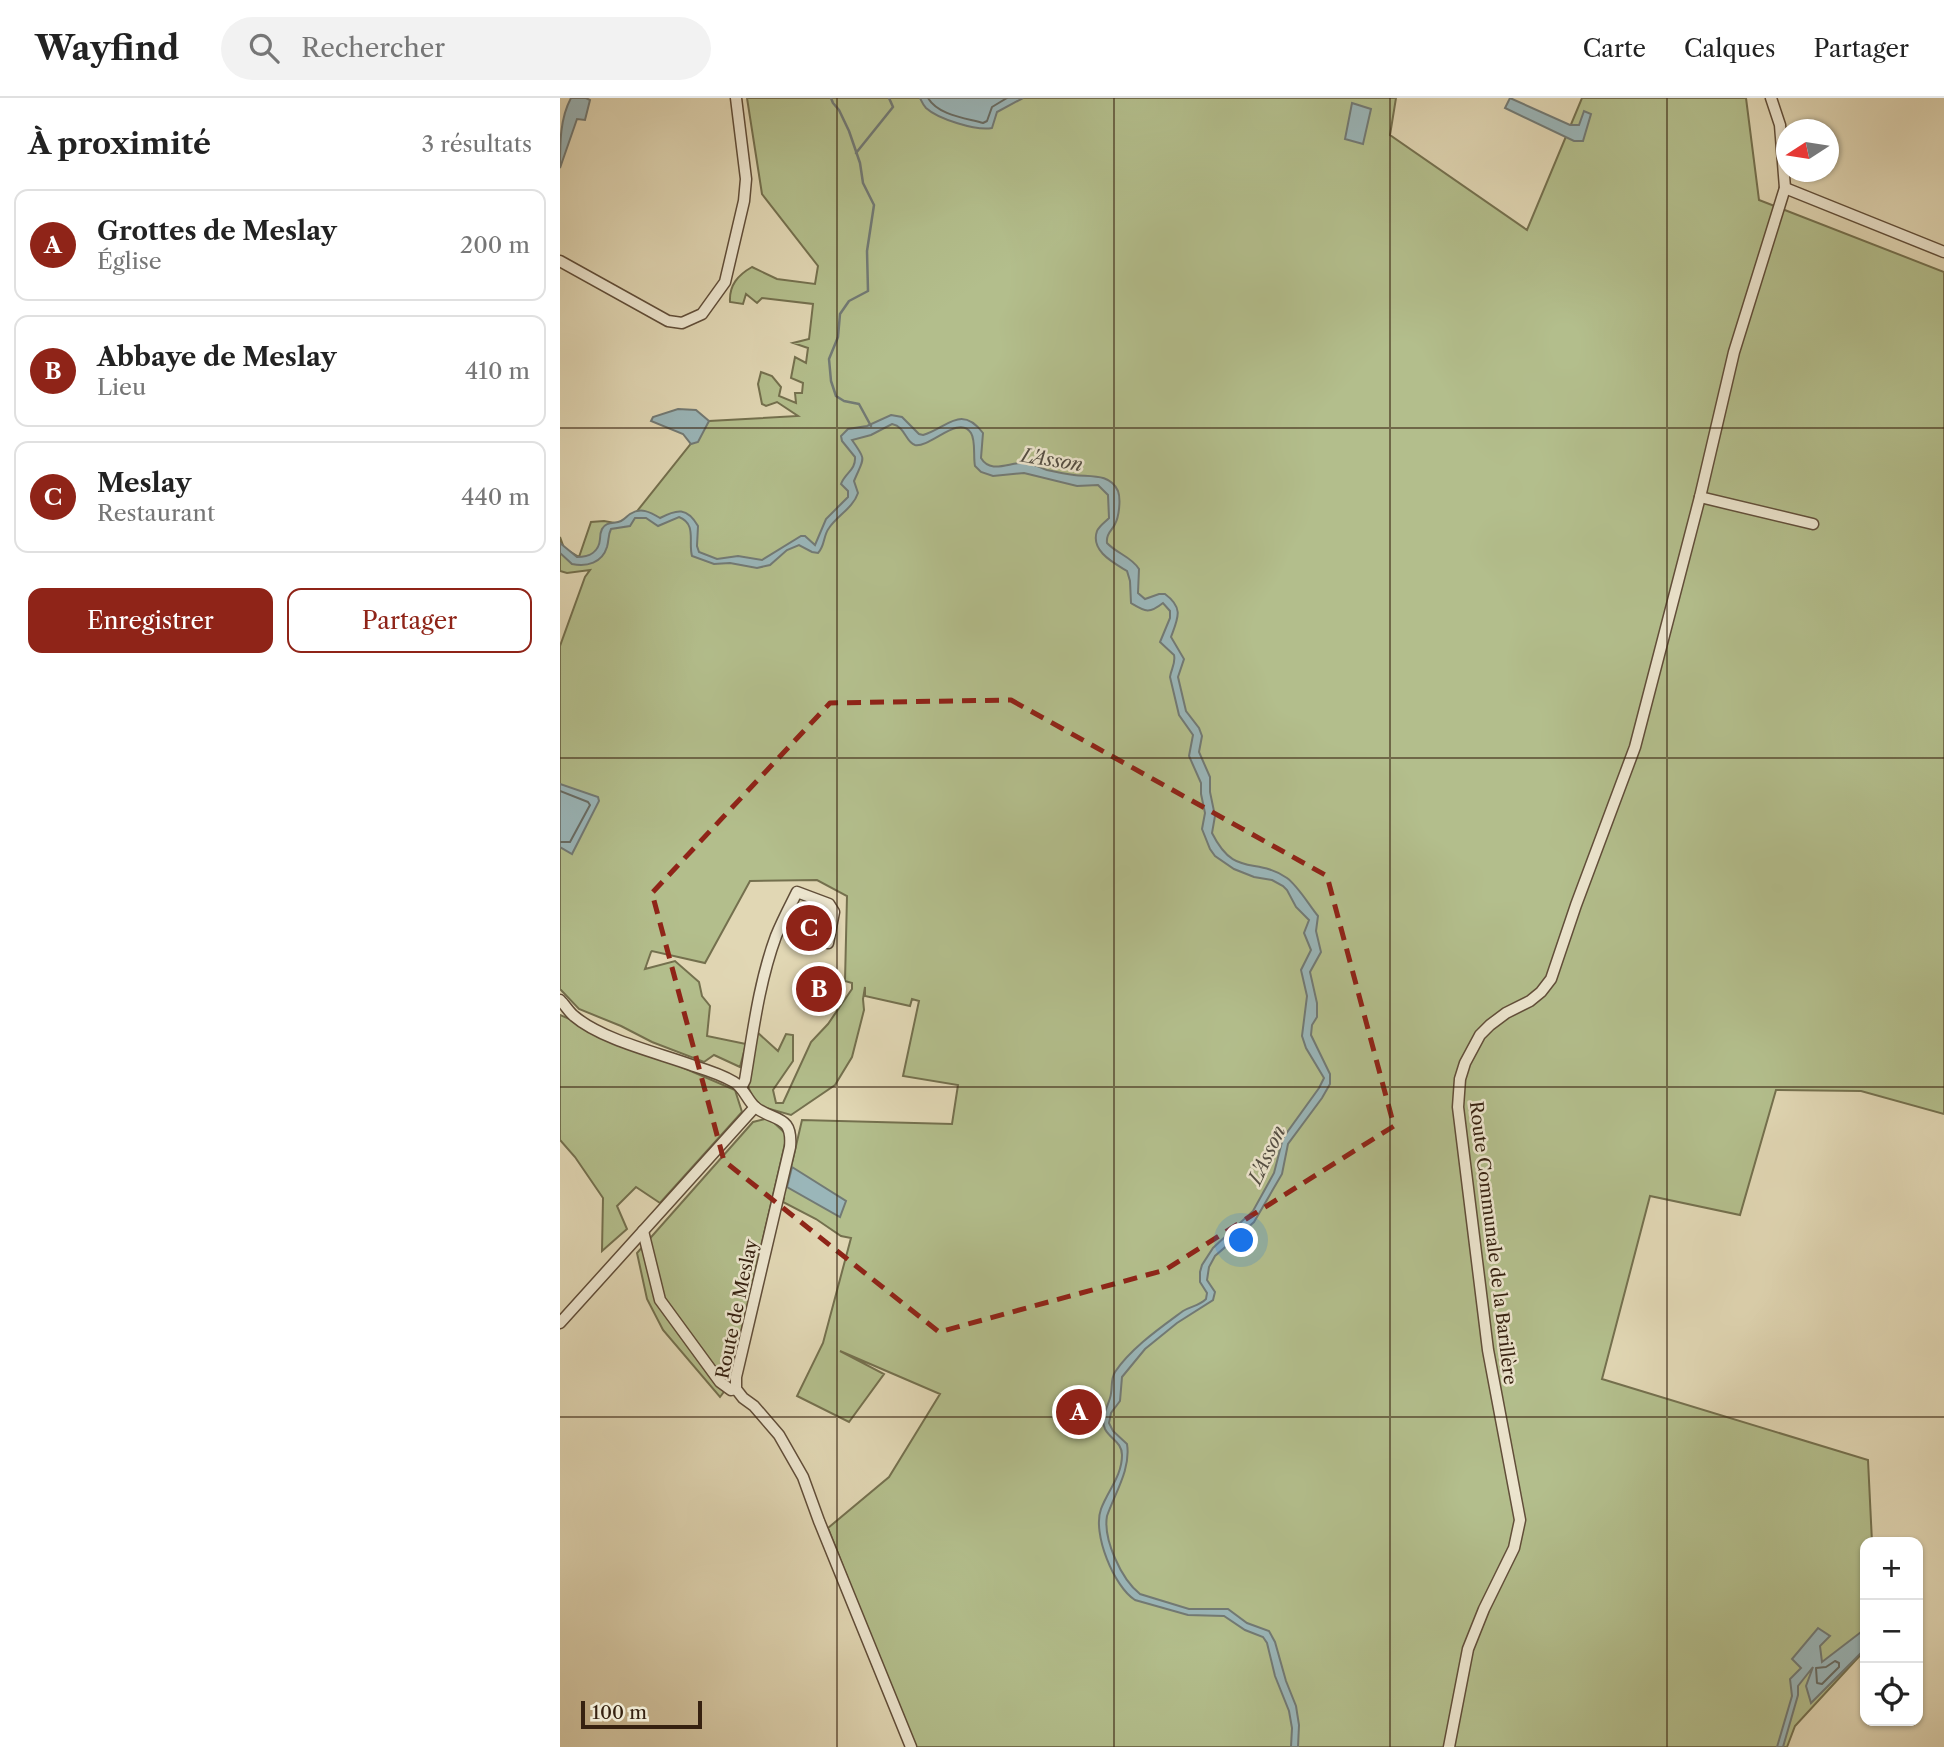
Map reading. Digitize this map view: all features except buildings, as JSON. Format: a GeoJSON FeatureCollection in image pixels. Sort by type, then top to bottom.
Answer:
{"type":"FeatureCollection","features":[{"type":"Feature","properties":{"kind":"street"},"geometry":{"type":"LineString","coordinates":[[560,261],[668,321],[682,324],[702,314],[725,282],[744,201],[746,179],[736,98]]}},
{"type":"Feature","properties":{"kind":"street"},"geometry":{"type":"LineString","coordinates":[[1771,98],[1780,125],[1785,188],[1944,252]]}},
{"type":"Feature","properties":{"kind":"street","name":"Route Communale de la Barillère"},"geometry":{"type":"LineString","coordinates":[[1449,1747],[1468,1649],[1514,1548],[1520,1520],[1488,1350],[1460,1119],[1460,1079],[1472,1048],[1490,1025],[1530,1001],[1551,979],[1635,747],[1700,497],[1734,352],[1785,188]]}},
{"type":"Feature","properties":{"kind":"street"},"geometry":{"type":"LineString","coordinates":[[1700,497],[1813,524]]}},
{"type":"Feature","properties":{"kind":"street"},"geometry":{"type":"LineString","coordinates":[[741,1088],[745,1080],[757,1006],[767,965],[776,936],[797,892],[829,904],[834,912],[828,943]]}},
{"type":"Feature","properties":{"kind":"street"},"geometry":{"type":"LineString","coordinates":[[560,1000],[573,1016],[598,1032],[709,1071],[735,1083],[755,1107],[560,1323]]}},
{"type":"Feature","properties":{"kind":"street","name":"Route de Meslay"},"geometry":{"type":"LineString","coordinates":[[755,1107],[781,1119],[788,1126],[791,1138],[736,1377],[736,1389],[779,1434],[803,1477],[911,1747]]}},
{"type":"Feature","properties":{"kind":"street"},"geometry":{"type":"LineString","coordinates":[[643,1231],[660,1300],[720,1382],[731,1390],[736,1389]]}},
{"type":"Feature","properties":{"kind":"highlighted area"},"geometry":{"type":"Polygon","coordinates":[[[1011,700],[1327,876],[1394,1126],[1165,1270],[939,1332],[724,1161],[652,893],[830,703],[1011,700]]]}},
{"type":"Feature","properties":{"kind":"green space"},"geometry":{"type":"Polygon","coordinates":[[[747,98],[1396,98],[1390,135],[1527,230],[1582,98],[1746,98],[1759,200],[1944,272],[1944,1114],[1861,1091],[1776,1090],[1740,1215],[1650,1196],[1602,1379],[1868,1460],[1872,1537],[1860,1537],[1860,1655],[1795,1726],[1787,1747],[914,1747],[828,1528],[889,1477],[940,1394],[840,1351],[884,1374],[849,1422],[797,1396],[823,1343],[851,1238],[841,1236],[783,1202],[782,1197],[802,1120],[952,1124],[958,1085],[903,1076],[919,1001],[912,999],[910,1006],[865,996],[865,987],[864,1010],[852,1057],[835,1085],[791,1115],[756,1105],[746,1082],[757,1032],[778,1051],[786,1034],[793,1035],[793,1061],[773,1090],[776,1103],[783,1103],[811,1042],[828,1024],[852,989],[852,983],[845,981],[847,896],[817,880],[750,881],[705,963],[651,952],[645,969],[675,961],[699,982],[702,996],[710,1006],[707,1036],[746,1044],[740,1067],[714,1055],[704,1062],[652,1042],[579,1009],[560,989],[560,646],[590,570],[567,573],[560,571],[560,537],[564,548],[579,557],[591,522],[604,521],[626,525],[709,421],[798,416],[777,402],[766,406],[762,404],[758,384],[761,372],[772,376],[781,387],[779,396],[796,403],[795,393],[802,393],[803,383],[791,378],[795,357],[806,363],[808,348],[793,343],[809,339],[813,304],[762,298],[757,303],[746,294],[743,304],[730,302],[735,281],[752,267],[777,279],[815,284],[818,266],[762,194],[747,98]]]}},
{"type":"Feature","properties":{"kind":"green space"},"geometry":{"type":"Polygon","coordinates":[[[560,1015],[735,1090],[742,1112],[660,1203],[636,1187],[617,1206],[627,1229],[602,1251],[603,1198],[560,1140],[560,1015]]]}},
{"type":"Feature","properties":{"kind":"green space"},"geometry":{"type":"Polygon","coordinates":[[[769,1118],[787,1135],[729,1385],[720,1397],[663,1330],[647,1299],[637,1253],[753,1122],[769,1118]]]}},
{"type":"Feature","properties":{"kind":"water"},"geometry":{"type":"Polygon","coordinates":[[[571,98],[590,100],[585,120],[577,119],[560,168],[563,122],[571,98]]]}},
{"type":"Feature","properties":{"kind":"water"},"geometry":{"type":"Polygon","coordinates":[[[920,98],[1023,98],[997,112],[992,128],[985,128],[967,126],[939,116],[926,108],[920,98]]]}},
{"type":"Feature","properties":{"kind":"water"},"geometry":{"type":"Polygon","coordinates":[[[1510,98],[1570,125],[1579,125],[1584,111],[1591,114],[1583,141],[1574,141],[1505,108],[1510,98]]]}},
{"type":"Feature","properties":{"kind":"water"},"geometry":{"type":"Polygon","coordinates":[[[1352,103],[1371,109],[1363,144],[1345,139],[1352,103]]]}},
{"type":"Feature","properties":{"kind":"water"},"geometry":{"type":"Polygon","coordinates":[[[678,409],[696,410],[709,421],[698,442],[691,444],[683,434],[651,421],[653,417],[678,409]]]}},
{"type":"Feature","properties":{"kind":"water"},"geometry":{"type":"Polygon","coordinates":[[[891,415],[902,417],[923,435],[954,420],[968,420],[983,433],[981,458],[990,466],[1029,463],[1060,473],[1099,477],[1114,485],[1119,494],[1119,508],[1107,543],[1139,569],[1138,593],[1145,599],[1165,594],[1177,609],[1171,637],[1184,659],[1178,677],[1186,711],[1202,736],[1199,752],[1210,777],[1215,816],[1212,833],[1221,847],[1237,862],[1265,868],[1291,881],[1318,916],[1316,931],[1321,952],[1310,972],[1317,1003],[1317,1017],[1312,1025],[1311,1035],[1330,1074],[1330,1084],[1288,1144],[1282,1174],[1254,1222],[1215,1256],[1209,1267],[1207,1280],[1215,1292],[1213,1300],[1177,1323],[1145,1349],[1122,1377],[1120,1401],[1111,1413],[1109,1423],[1113,1431],[1127,1444],[1127,1463],[1106,1525],[1120,1569],[1140,1594],[1189,1609],[1228,1609],[1247,1623],[1269,1631],[1296,1706],[1298,1747],[1291,1747],[1289,1711],[1263,1637],[1245,1630],[1224,1616],[1188,1615],[1135,1600],[1113,1572],[1102,1545],[1100,1532],[1101,1509],[1117,1476],[1122,1455],[1120,1447],[1105,1429],[1103,1421],[1111,1395],[1113,1375],[1146,1339],[1183,1311],[1206,1299],[1207,1293],[1200,1282],[1202,1265],[1213,1248],[1253,1211],[1274,1173],[1283,1138],[1324,1078],[1302,1036],[1307,996],[1301,970],[1311,950],[1304,933],[1309,920],[1296,907],[1283,886],[1234,869],[1215,856],[1210,849],[1202,829],[1205,813],[1201,783],[1189,756],[1193,735],[1179,715],[1170,677],[1174,655],[1160,642],[1170,618],[1170,611],[1163,603],[1147,610],[1131,603],[1127,571],[1104,555],[1097,545],[1098,529],[1109,518],[1108,495],[1098,485],[1077,486],[1024,473],[993,476],[981,472],[975,466],[973,436],[966,428],[952,429],[928,442],[915,445],[900,428],[892,424],[871,435],[852,440],[862,456],[854,481],[858,493],[853,503],[829,528],[818,553],[799,545],[787,550],[770,565],[757,568],[730,563],[714,564],[692,556],[690,529],[685,520],[679,517],[658,526],[646,518],[635,518],[630,526],[611,529],[602,557],[588,564],[572,564],[560,553],[560,543],[577,557],[589,555],[598,547],[604,526],[642,511],[660,518],[677,512],[690,515],[698,526],[699,552],[717,559],[738,556],[762,560],[801,536],[805,536],[815,545],[826,519],[848,497],[848,491],[841,484],[854,465],[855,457],[841,436],[848,429],[867,426],[891,415]]]}},
{"type":"Feature","properties":{"kind":"water"},"geometry":{"type":"Polygon","coordinates":[[[560,784],[598,797],[599,801],[572,854],[560,847],[560,784]]]}},
{"type":"Feature","properties":{"kind":"water"},"geometry":{"type":"Polygon","coordinates":[[[792,1167],[846,1201],[840,1217],[787,1187],[792,1167]]]}},
{"type":"Feature","properties":{"kind":"water"},"geometry":{"type":"Polygon","coordinates":[[[1818,1628],[1830,1636],[1820,1646],[1822,1662],[1860,1633],[1860,1654],[1811,1703],[1806,1686],[1813,1667],[1798,1686],[1798,1695],[1783,1747],[1777,1747],[1792,1696],[1790,1679],[1801,1668],[1792,1659],[1818,1628]]]}},
{"type":"Feature","properties":{"kind":"waterway"},"geometry":{"type":"LineString","coordinates":[[831,98],[849,131],[860,163],[863,183],[874,205],[867,251],[868,291],[849,301],[840,314],[838,337],[829,359],[831,381],[836,396],[859,404],[871,426]]}},
{"type":"Feature","properties":{"kind":"waterway"},"geometry":{"type":"LineString","coordinates":[[856,153],[893,107],[889,98]]}},
{"type":"Feature","properties":{"kind":"place","name":"Meslay"},"geometry":{"type":"Point","coordinates":[809,928]}},
{"type":"Feature","properties":{"kind":"place","name":"Abbaye de Meslay"},"geometry":{"type":"Point","coordinates":[819,989]}},
{"type":"Feature","properties":{"kind":"place","name":"Grottes de Meslay"},"geometry":{"type":"Point","coordinates":[1079,1412]}},
{"type":"Feature","properties":{"kind":"water label","name":"L'Asson"},"geometry":{"type":"Point","coordinates":[1052,460]}},
{"type":"Feature","properties":{"kind":"water label","name":"L'Asson"},"geometry":{"type":"Point","coordinates":[1267,1155]}}]}
